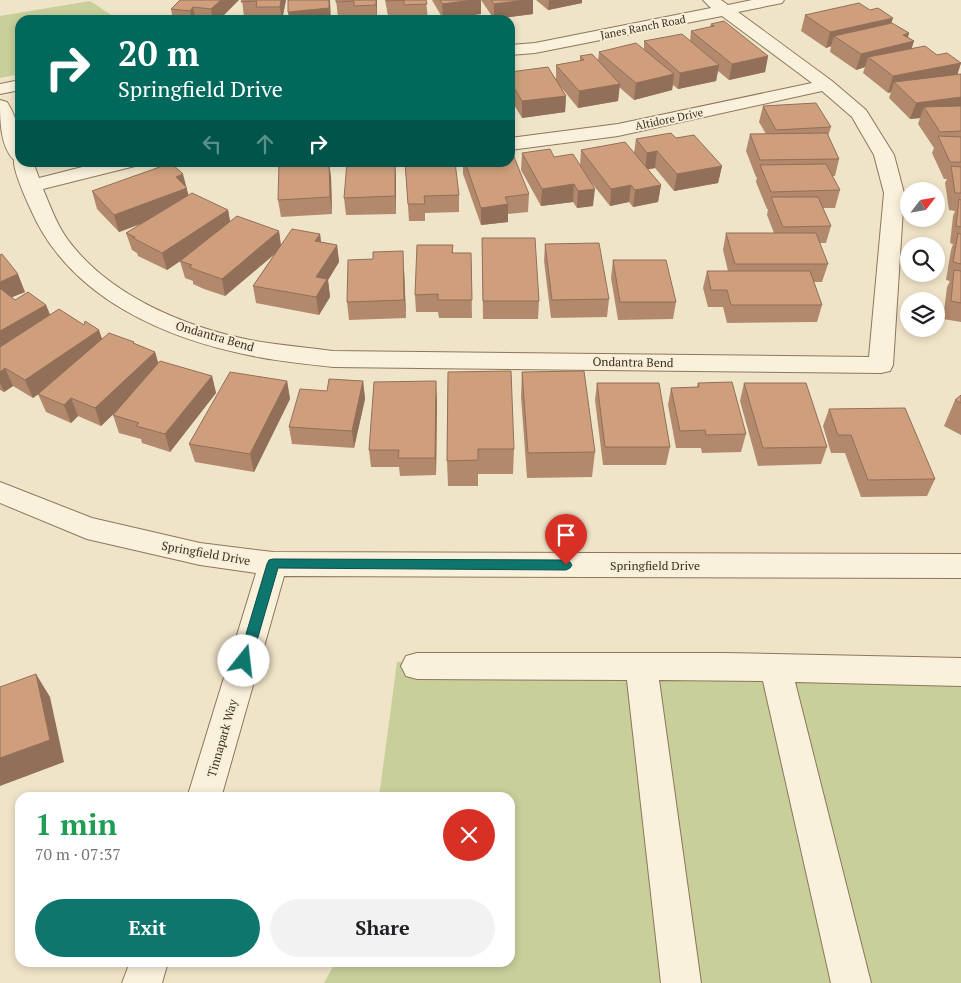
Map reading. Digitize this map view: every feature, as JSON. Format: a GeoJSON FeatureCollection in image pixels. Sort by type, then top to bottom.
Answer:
{"type":"FeatureCollection","features":[{"type":"Feature","properties":{"kind":"street","name":"Janes Ranch Road"},"geometry":{"type":"LineString","coordinates":[[515,50],[535,48],[719,5],[776,0]]}},
{"type":"Feature","properties":{"kind":"street","name":"Ondantra Bend"},"geometry":{"type":"LineString","coordinates":[[24,167],[43,214],[63,249],[96,283],[166,322],[247,347],[333,359],[882,364],[894,193],[884,155],[859,114],[826,85],[719,5]]}},
{"type":"Feature","properties":{"kind":"street","name":"Altidore Drive"},"geometry":{"type":"LineString","coordinates":[[515,143],[618,130],[826,85]]}},
{"type":"Feature","properties":{"kind":"street"},"geometry":{"type":"LineString","coordinates":[[0,89],[15,86]]}},
{"type":"Feature","properties":{"kind":"street"},"geometry":{"type":"LineString","coordinates":[[0,106],[15,144]]}},
{"type":"Feature","properties":{"kind":"street"},"geometry":{"type":"LineString","coordinates":[[32,186],[108,167]]}},
{"type":"Feature","properties":{"kind":"street","name":"Springfield Drive"},"geometry":{"type":"LineString","coordinates":[[0,492],[87,528],[200,554],[273,564],[961,566]]}},
{"type":"Feature","properties":{"kind":"street","name":"Tinnapark Way"},"geometry":{"type":"LineString","coordinates":[[206,792],[273,564]]}},
{"type":"Feature","properties":{"kind":"street"},"geometry":{"type":"LineString","coordinates":[[417,666],[961,672]]}},
{"type":"Feature","properties":{"kind":"street"},"geometry":{"type":"LineString","coordinates":[[641,668],[681,983]]}},
{"type":"Feature","properties":{"kind":"street"},"geometry":{"type":"LineString","coordinates":[[776,669],[851,983]]}},
{"type":"Feature","properties":{"kind":"street"},"geometry":{"type":"LineString","coordinates":[[142,983],[147,967]]}},
{"type":"Feature","properties":{"kind":"green space"},"geometry":{"type":"Polygon","coordinates":[[[90,1],[111,15],[15,15],[15,75],[0,78],[0,16],[90,1]]]}},
{"type":"Feature","properties":{"kind":"green space"},"geometry":{"type":"Polygon","coordinates":[[[961,660],[961,983],[324,983],[333,967],[515,967],[515,792],[380,792],[397,662],[961,660]]]}},
{"type":"Feature","properties":{"kind":"building"},"geometry":{"type":"Polygon","coordinates":[[[180,0],[221,0],[211,9],[193,7],[190,11],[171,9],[180,0]]]}},
{"type":"Feature","properties":{"kind":"building"},"geometry":{"type":"Polygon","coordinates":[[[242,0],[281,0],[280,7],[256,7],[257,1],[241,2],[242,0]]]}},
{"type":"Feature","properties":{"kind":"building"},"geometry":{"type":"Polygon","coordinates":[[[288,0],[329,0],[329,8],[288,12],[288,0]]]}},
{"type":"Feature","properties":{"kind":"building"},"geometry":{"type":"Polygon","coordinates":[[[336,0],[376,0],[376,5],[354,6],[354,1],[336,2],[336,0]]]}},
{"type":"Feature","properties":{"kind":"building"},"geometry":{"type":"Polygon","coordinates":[[[404,0],[426,0],[427,4],[404,5],[404,0]]]}},
{"type":"Feature","properties":{"kind":"building"},"geometry":{"type":"Polygon","coordinates":[[[440,0],[473,0],[442,4],[440,0]]]}},
{"type":"Feature","properties":{"kind":"building"},"geometry":{"type":"Polygon","coordinates":[[[491,0],[525,0],[494,4],[491,0]]]}},
{"type":"Feature","properties":{"kind":"building"},"geometry":{"type":"Polygon","coordinates":[[[859,3],[870,10],[878,8],[893,18],[830,32],[805,15],[859,3]]]}},
{"type":"Feature","properties":{"kind":"building"},"geometry":{"type":"Polygon","coordinates":[[[724,21],[768,56],[732,64],[691,31],[714,26],[711,24],[724,21]]]}},
{"type":"Feature","properties":{"kind":"building"},"geometry":{"type":"Polygon","coordinates":[[[892,23],[909,33],[903,35],[914,41],[861,54],[834,36],[892,23]]]}},
{"type":"Feature","properties":{"kind":"building"},"geometry":{"type":"Polygon","coordinates":[[[682,34],[719,65],[680,73],[644,41],[682,34]]]}},
{"type":"Feature","properties":{"kind":"building"},"geometry":{"type":"Polygon","coordinates":[[[636,43],[674,74],[636,83],[599,52],[636,43]]]}},
{"type":"Feature","properties":{"kind":"building"},"geometry":{"type":"Polygon","coordinates":[[[925,46],[937,55],[947,53],[961,63],[893,76],[868,57],[925,46]]]}},
{"type":"Feature","properties":{"kind":"building"},"geometry":{"type":"Polygon","coordinates":[[[592,54],[620,84],[579,91],[556,65],[584,60],[580,56],[592,54]]]}},
{"type":"Feature","properties":{"kind":"building"},"geometry":{"type":"Polygon","coordinates":[[[548,67],[566,96],[522,101],[515,89],[515,71],[548,67]]]}},
{"type":"Feature","properties":{"kind":"building"},"geometry":{"type":"Polygon","coordinates":[[[961,74],[961,97],[916,103],[894,82],[961,74]]]}},
{"type":"Feature","properties":{"kind":"building"},"geometry":{"type":"Polygon","coordinates":[[[816,103],[831,127],[776,130],[763,106],[816,103]]]}},
{"type":"Feature","properties":{"kind":"building"},"geometry":{"type":"Polygon","coordinates":[[[961,106],[961,131],[940,132],[924,107],[961,106]]]}},
{"type":"Feature","properties":{"kind":"building"},"geometry":{"type":"Polygon","coordinates":[[[671,133],[676,138],[694,135],[722,166],[677,174],[657,151],[647,153],[636,139],[671,133]]]}},
{"type":"Feature","properties":{"kind":"building"},"geometry":{"type":"Polygon","coordinates":[[[827,133],[839,159],[760,160],[750,134],[827,133]]]}},
{"type":"Feature","properties":{"kind":"building"},"geometry":{"type":"Polygon","coordinates":[[[938,136],[961,137],[961,162],[950,162],[938,136]]]}},
{"type":"Feature","properties":{"kind":"building"},"geometry":{"type":"Polygon","coordinates":[[[625,142],[661,185],[635,190],[631,185],[611,189],[581,150],[625,142]]]}},
{"type":"Feature","properties":{"kind":"building"},"geometry":{"type":"Polygon","coordinates":[[[550,149],[554,157],[573,154],[595,189],[578,191],[574,184],[542,189],[522,153],[550,149]]]}},
{"type":"Feature","properties":{"kind":"building"},"geometry":{"type":"Polygon","coordinates":[[[515,159],[529,194],[505,197],[508,204],[481,208],[467,167],[515,167],[515,159]]]}},
{"type":"Feature","properties":{"kind":"building"},"geometry":{"type":"Polygon","coordinates":[[[826,164],[840,190],[771,192],[760,165],[826,164]]]}},
{"type":"Feature","properties":{"kind":"building"},"geometry":{"type":"Polygon","coordinates":[[[951,166],[961,167],[961,193],[955,193],[951,166]]]}},
{"type":"Feature","properties":{"kind":"building"},"geometry":{"type":"Polygon","coordinates":[[[160,167],[175,167],[183,174],[176,177],[187,188],[114,215],[92,191],[160,167]]]}},
{"type":"Feature","properties":{"kind":"building"},"geometry":{"type":"Polygon","coordinates":[[[279,167],[329,167],[330,197],[278,200],[279,167]]]}},
{"type":"Feature","properties":{"kind":"building"},"geometry":{"type":"Polygon","coordinates":[[[347,167],[395,167],[395,196],[344,198],[347,167]]]}},
{"type":"Feature","properties":{"kind":"building"},"geometry":{"type":"Polygon","coordinates":[[[405,167],[456,167],[459,195],[424,196],[425,204],[408,204],[405,167]]]}},
{"type":"Feature","properties":{"kind":"building"},"geometry":{"type":"Polygon","coordinates":[[[192,193],[228,210],[162,253],[126,233],[192,193]]]}},
{"type":"Feature","properties":{"kind":"building"},"geometry":{"type":"Polygon","coordinates":[[[771,197],[818,197],[831,226],[783,227],[771,197]]]}},
{"type":"Feature","properties":{"kind":"building"},"geometry":{"type":"Polygon","coordinates":[[[959,199],[961,200],[961,227],[956,226],[959,199]]]}},
{"type":"Feature","properties":{"kind":"building"},"geometry":{"type":"Polygon","coordinates":[[[237,216],[279,231],[222,279],[189,267],[192,265],[180,261],[237,216]]]}},
{"type":"Feature","properties":{"kind":"building"},"geometry":{"type":"Polygon","coordinates":[[[292,229],[320,234],[315,241],[337,245],[316,277],[327,279],[316,297],[253,286],[292,229]]]}},
{"type":"Feature","properties":{"kind":"building"},"geometry":{"type":"Polygon","coordinates":[[[726,233],[816,233],[828,264],[735,264],[726,233]]]}},
{"type":"Feature","properties":{"kind":"building"},"geometry":{"type":"Polygon","coordinates":[[[958,233],[961,234],[961,264],[953,262],[958,233]]]}},
{"type":"Feature","properties":{"kind":"building"},"geometry":{"type":"Polygon","coordinates":[[[482,238],[535,238],[539,301],[483,301],[482,238]]]}},
{"type":"Feature","properties":{"kind":"building"},"geometry":{"type":"Polygon","coordinates":[[[599,243],[609,299],[552,300],[545,244],[599,243]]]}},
{"type":"Feature","properties":{"kind":"building"},"geometry":{"type":"Polygon","coordinates":[[[417,245],[453,245],[452,253],[471,253],[472,300],[438,300],[438,294],[415,295],[417,245]]]}},
{"type":"Feature","properties":{"kind":"building"},"geometry":{"type":"Polygon","coordinates":[[[403,251],[404,300],[347,302],[348,260],[373,259],[373,252],[403,251]]]}},
{"type":"Feature","properties":{"kind":"building"},"geometry":{"type":"Polygon","coordinates":[[[2,254],[18,274],[0,282],[0,255],[2,254]]]}},
{"type":"Feature","properties":{"kind":"building"},"geometry":{"type":"Polygon","coordinates":[[[613,260],[666,260],[676,302],[620,302],[613,260]]]}},
{"type":"Feature","properties":{"kind":"building"},"geometry":{"type":"Polygon","coordinates":[[[954,270],[961,271],[961,303],[951,301],[954,270]]]}},
{"type":"Feature","properties":{"kind":"building"},"geometry":{"type":"Polygon","coordinates":[[[707,271],[810,271],[822,305],[731,305],[727,290],[711,290],[707,271]]]}},
{"type":"Feature","properties":{"kind":"building"},"geometry":{"type":"Polygon","coordinates":[[[1,289],[15,300],[28,292],[46,305],[0,331],[1,289]]]}},
{"type":"Feature","properties":{"kind":"building"},"geometry":{"type":"Polygon","coordinates":[[[59,309],[84,325],[85,321],[99,330],[25,380],[5,368],[0,372],[0,347],[59,309]]]}},
{"type":"Feature","properties":{"kind":"building"},"geometry":{"type":"Polygon","coordinates":[[[109,333],[155,352],[95,408],[71,398],[64,405],[38,394],[109,333]]]}},
{"type":"Feature","properties":{"kind":"building"},"geometry":{"type":"Polygon","coordinates":[[[160,361],[212,376],[165,434],[136,426],[139,423],[113,415],[160,361]]]}},
{"type":"Feature","properties":{"kind":"building"},"geometry":{"type":"Polygon","coordinates":[[[511,371],[514,449],[478,449],[478,460],[447,461],[448,372],[511,371]]]}},
{"type":"Feature","properties":{"kind":"building"},"geometry":{"type":"Polygon","coordinates":[[[584,371],[595,452],[528,453],[522,372],[584,371]]]}},
{"type":"Feature","properties":{"kind":"building"},"geometry":{"type":"Polygon","coordinates":[[[230,372],[287,381],[250,454],[189,444],[230,372]]]}},
{"type":"Feature","properties":{"kind":"building"},"geometry":{"type":"Polygon","coordinates":[[[329,379],[363,381],[352,431],[289,427],[300,389],[327,391],[329,379]]]}},
{"type":"Feature","properties":{"kind":"building"},"geometry":{"type":"Polygon","coordinates":[[[436,381],[435,458],[398,458],[399,450],[369,450],[374,382],[436,381]]]}},
{"type":"Feature","properties":{"kind":"building"},"geometry":{"type":"Polygon","coordinates":[[[732,382],[746,434],[706,435],[705,430],[680,431],[671,388],[699,387],[698,383],[732,382]]]}},
{"type":"Feature","properties":{"kind":"building"},"geometry":{"type":"Polygon","coordinates":[[[597,383],[659,383],[670,447],[605,447],[597,383]]]}},
{"type":"Feature","properties":{"kind":"building"},"geometry":{"type":"Polygon","coordinates":[[[744,383],[806,383],[827,447],[763,448],[744,383]]]}},
{"type":"Feature","properties":{"kind":"building"},"geometry":{"type":"Polygon","coordinates":[[[961,395],[961,403],[955,400],[961,395]]]}},
{"type":"Feature","properties":{"kind":"building"},"geometry":{"type":"Polygon","coordinates":[[[905,408],[935,479],[868,480],[851,435],[838,435],[829,409],[905,408]]]}},
{"type":"Feature","properties":{"kind":"building"},"geometry":{"type":"Polygon","coordinates":[[[36,674],[50,740],[0,758],[0,687],[36,674]]]}},
{"type":"Feature","properties":{"kind":"route"},"geometry":{"type":"LineString","coordinates":[[244,661],[273,564],[566,565]]}}]}
